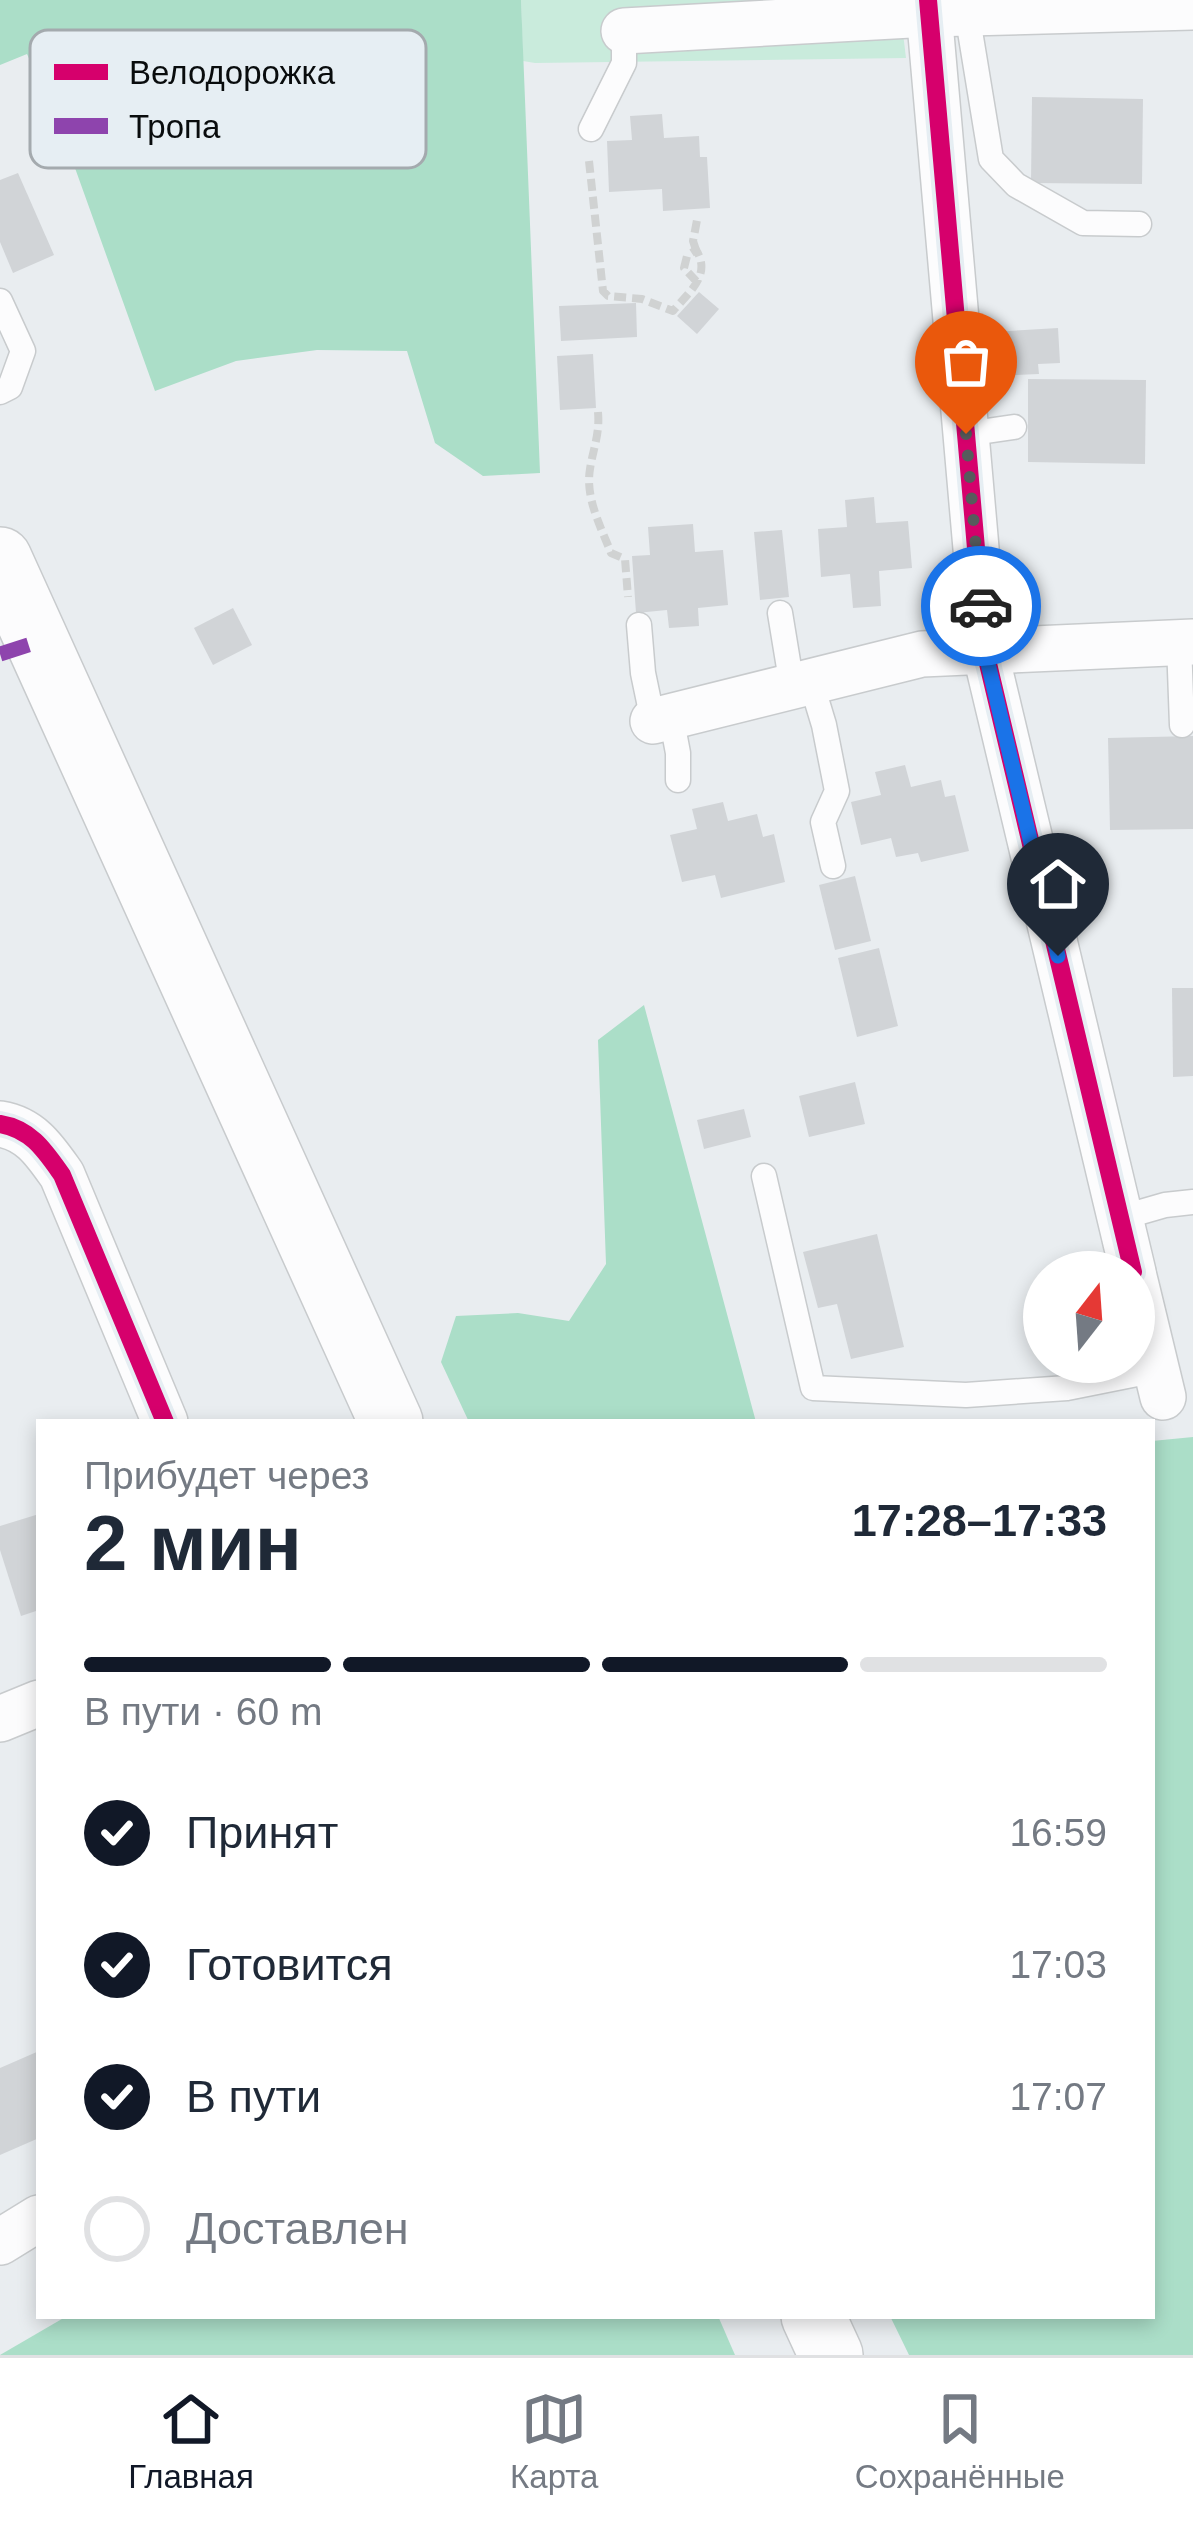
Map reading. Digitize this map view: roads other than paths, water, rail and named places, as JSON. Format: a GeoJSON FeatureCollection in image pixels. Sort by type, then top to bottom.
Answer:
{"type":"FeatureCollection","features":[{"type":"Feature","properties":{"kind":"main road"},"geometry":{"type":"LineString","coordinates":[[0,559],[391,1419]]}},
{"type":"Feature","properties":{"kind":"main road"},"geometry":{"type":"LineString","coordinates":[[814,2319],[831,2355]]}},
{"type":"Feature","properties":{"kind":"street"},"geometry":{"type":"LineString","coordinates":[[624,31],[942,9],[1193,7]]}},
{"type":"Feature","properties":{"kind":"street"},"geometry":{"type":"LineString","coordinates":[[942,9],[966,434],[985,651],[1128,1251]]}},
{"type":"Feature","properties":{"kind":"street"},"geometry":{"type":"LineString","coordinates":[[662,719],[922,654],[1186,643]]}},
{"type":"Feature","properties":{"kind":"street"},"geometry":{"type":"LineString","coordinates":[[0,1124],[16,1126],[39,1143],[62,1175],[164,1419]]}},
{"type":"Feature","properties":{"kind":"street"},"geometry":{"type":"LineString","coordinates":[[1155,1364],[1160,1384]]}},
{"type":"Feature","properties":{"kind":"street"},"geometry":{"type":"LineString","coordinates":[[0,1719],[36,1704]]}},
{"type":"Feature","properties":{"kind":"street"},"geometry":{"type":"LineString","coordinates":[[0,2242],[36,2220]]}},
{"type":"Feature","properties":{"kind":"lane"},"geometry":{"type":"LineString","coordinates":[[942,9],[992,159],[1016,185],[1083,223],[1139,224]]}},
{"type":"Feature","properties":{"kind":"lane"},"geometry":{"type":"LineString","coordinates":[[591,129],[624,63],[624,31]]}},
{"type":"Feature","properties":{"kind":"lane"},"geometry":{"type":"LineString","coordinates":[[0,301],[23,351],[10,387],[0,392]]}},
{"type":"Feature","properties":{"kind":"lane"},"geometry":{"type":"LineString","coordinates":[[966,434],[1015,427]]}},
{"type":"Feature","properties":{"kind":"lane"},"geometry":{"type":"LineString","coordinates":[[780,614],[802,684],[824,725],[837,791],[823,822],[833,866]]}},
{"type":"Feature","properties":{"kind":"lane"},"geometry":{"type":"LineString","coordinates":[[639,626],[643,673],[678,753],[678,780]]}},
{"type":"Feature","properties":{"kind":"lane"},"geometry":{"type":"LineString","coordinates":[[1182,725],[1186,643]]}},
{"type":"Feature","properties":{"kind":"lane"},"geometry":{"type":"LineString","coordinates":[[764,1176],[813,1388],[965,1395],[1160,1384]]}},
{"type":"Feature","properties":{"kind":"lane"},"geometry":{"type":"LineString","coordinates":[[1120,1218],[1165,1204],[1193,1202]]}}]}
